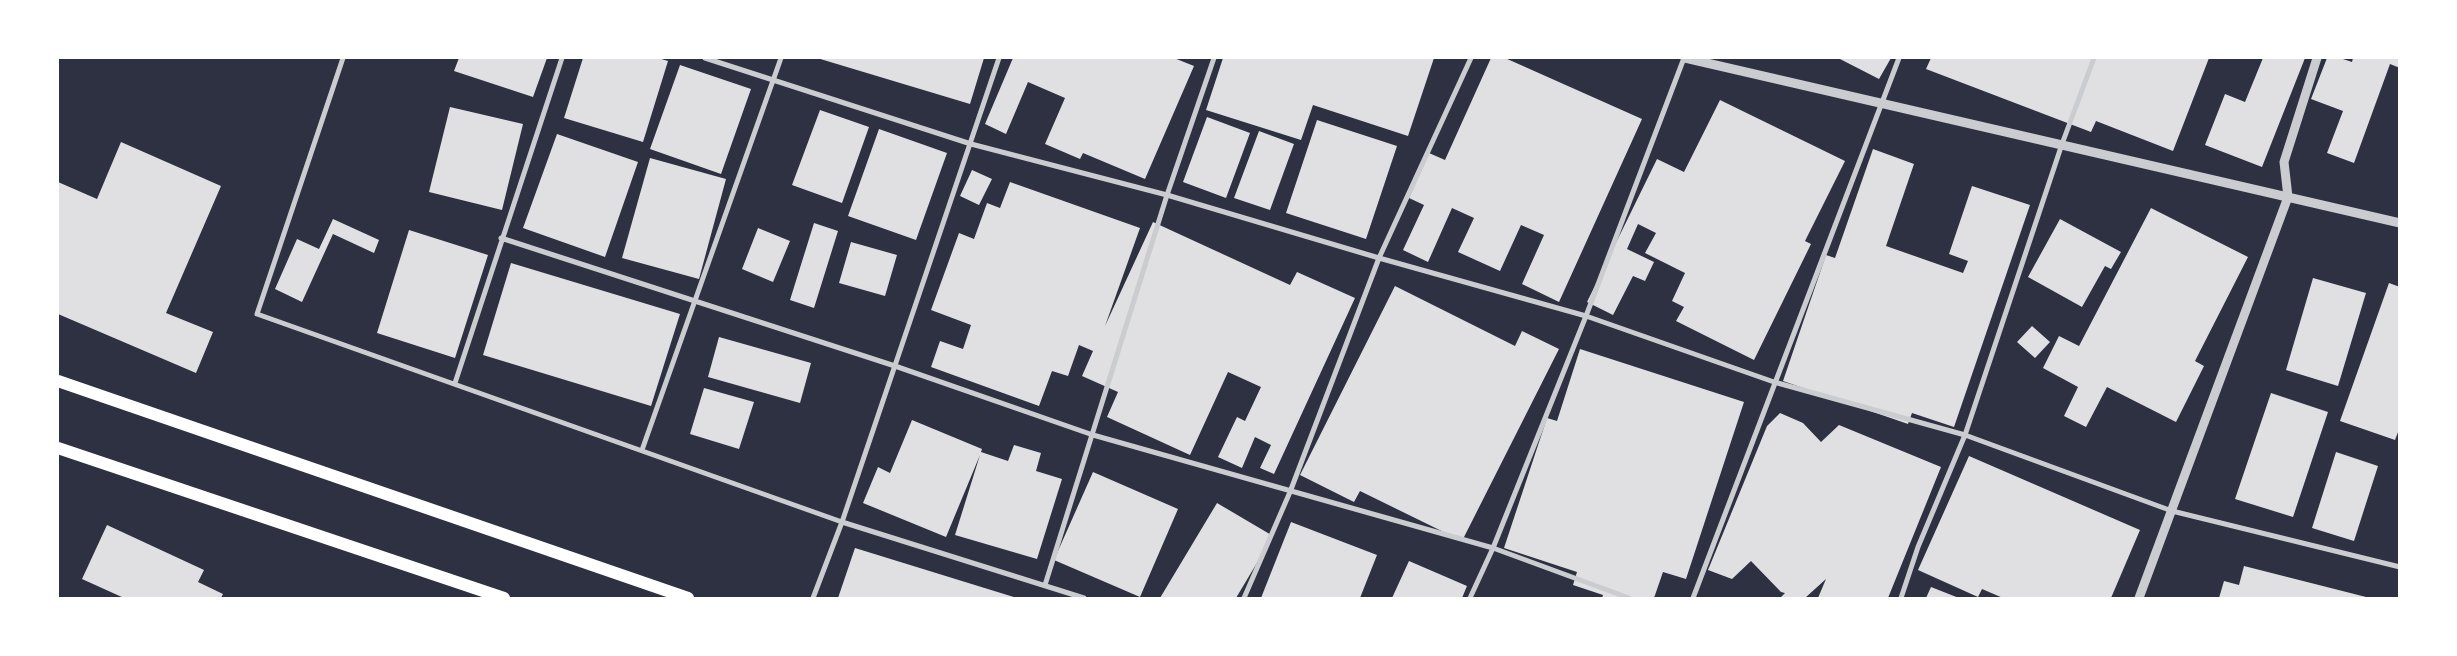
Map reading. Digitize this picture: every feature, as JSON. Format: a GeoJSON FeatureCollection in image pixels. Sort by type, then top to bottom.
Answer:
{"type":"FeatureCollection","features":[{"type":"Feature","properties":{"kind":"main road"},"geometry":{"type":"LineString","coordinates":[[58,381],[688,598]]}},
{"type":"Feature","properties":{"kind":"main road"},"geometry":{"type":"LineString","coordinates":[[58,448],[504,598]]}},
{"type":"Feature","properties":{"kind":"street"},"geometry":{"type":"LineString","coordinates":[[343,58],[257,314],[842,522],[1084,598]]}},
{"type":"Feature","properties":{"kind":"street"},"geometry":{"type":"LineString","coordinates":[[455,383],[501,238],[562,58]]}},
{"type":"Feature","properties":{"kind":"street"},"geometry":{"type":"LineString","coordinates":[[704,58],[971,144],[1167,195],[1379,258],[1586,316],[1774,382],[1965,435],[2172,511],[2400,567]]}},
{"type":"Feature","properties":{"kind":"street"},"geometry":{"type":"LineString","coordinates":[[642,450],[781,58]]}},
{"type":"Feature","properties":{"kind":"street"},"geometry":{"type":"LineString","coordinates":[[813,598],[842,522],[999,58]]}},
{"type":"Feature","properties":{"kind":"street"},"geometry":{"type":"LineString","coordinates":[[1045,586],[1167,195],[1214,58]]}},
{"type":"Feature","properties":{"kind":"street"},"geometry":{"type":"LineString","coordinates":[[1244,598],[1290,492],[1379,258],[1471,58]]}},
{"type":"Feature","properties":{"kind":"street"},"geometry":{"type":"LineString","coordinates":[[1470,598],[1494,548],[1586,316],[1684,58],[2400,223]]}},
{"type":"Feature","properties":{"kind":"street"},"geometry":{"type":"LineString","coordinates":[[1693,598],[1899,58]]}},
{"type":"Feature","properties":{"kind":"street"},"geometry":{"type":"LineString","coordinates":[[1901,598],[1918,546],[1965,435],[2062,144],[2094,58]]}},
{"type":"Feature","properties":{"kind":"street"},"geometry":{"type":"LineString","coordinates":[[2138,598],[2288,196],[2284,162],[2317,58]]}},
{"type":"Feature","properties":{"kind":"street"},"geometry":{"type":"LineString","coordinates":[[501,238],[894,366],[1093,435],[1494,548],[1629,598]]}},
{"type":"Feature","properties":{"kind":"building"},"geometry":{"type":"Polygon","coordinates":[[[459,58],[547,58],[533,97],[454,71],[459,58]]]}},
{"type":"Feature","properties":{"kind":"building"},"geometry":{"type":"Polygon","coordinates":[[[583,58],[658,58],[668,61],[643,142],[564,118],[583,58]]]}},
{"type":"Feature","properties":{"kind":"building"},"geometry":{"type":"Polygon","coordinates":[[[817,58],[984,58],[970,104],[817,58]]]}},
{"type":"Feature","properties":{"kind":"building"},"geometry":{"type":"Polygon","coordinates":[[[1013,58],[1174,58],[1194,66],[1145,179],[1083,153],[1080,159],[1045,144],[1065,98],[1028,82],[1006,134],[985,124],[1013,58]]]}},
{"type":"Feature","properties":{"kind":"building"},"geometry":{"type":"Polygon","coordinates":[[[1223,58],[1434,58],[1408,136],[1313,105],[1301,140],[1206,110],[1223,58]]]}},
{"type":"Feature","properties":{"kind":"building"},"geometry":{"type":"Polygon","coordinates":[[[1491,58],[1505,58],[1642,119],[1559,302],[1522,284],[1544,235],[1521,225],[1500,271],[1458,252],[1474,218],[1452,208],[1428,262],[1403,250],[1424,205],[1409,198],[1429,153],[1445,160],[1491,58]]]}},
{"type":"Feature","properties":{"kind":"building"},"geometry":{"type":"Polygon","coordinates":[[[1838,58],[1891,58],[1879,79],[1838,58]]]}},
{"type":"Feature","properties":{"kind":"building"},"geometry":{"type":"Polygon","coordinates":[[[1931,58],[2209,58],[2173,151],[2096,121],[2091,132],[1926,69],[1931,58]]]}},
{"type":"Feature","properties":{"kind":"building"},"geometry":{"type":"Polygon","coordinates":[[[2263,58],[2305,58],[2262,167],[2205,145],[2225,94],[2245,102],[2263,58]]]}},
{"type":"Feature","properties":{"kind":"building"},"geometry":{"type":"Polygon","coordinates":[[[2327,58],[2340,58],[2352,62],[2353,58],[2400,58],[2400,68],[2390,64],[2354,163],[2327,153],[2343,111],[2311,99],[2327,58]]]}},
{"type":"Feature","properties":{"kind":"building"},"geometry":{"type":"Polygon","coordinates":[[[680,65],[751,89],[721,174],[650,149],[680,65]]]}},
{"type":"Feature","properties":{"kind":"building"},"geometry":{"type":"Polygon","coordinates":[[[1720,100],[1845,161],[1805,241],[1811,244],[1754,360],[1676,321],[1684,307],[1672,301],[1685,273],[1645,253],[1656,233],[1638,224],[1627,249],[1654,262],[1645,281],[1633,276],[1613,315],[1587,302],[1657,159],[1684,172],[1720,100]]]}},
{"type":"Feature","properties":{"kind":"building"},"geometry":{"type":"Polygon","coordinates":[[[450,107],[523,124],[502,210],[429,192],[450,107]]]}},
{"type":"Feature","properties":{"kind":"building"},"geometry":{"type":"Polygon","coordinates":[[[820,110],[869,127],[842,203],[792,185],[820,110]]]}},
{"type":"Feature","properties":{"kind":"building"},"geometry":{"type":"Polygon","coordinates":[[[1207,117],[1250,133],[1226,198],[1183,182],[1207,117]]]}},
{"type":"Feature","properties":{"kind":"building"},"geometry":{"type":"Polygon","coordinates":[[[1317,120],[1397,146],[1366,239],[1286,213],[1317,120]]]}},
{"type":"Feature","properties":{"kind":"building"},"geometry":{"type":"Polygon","coordinates":[[[879,129],[947,153],[916,240],[848,216],[879,129]]]}},
{"type":"Feature","properties":{"kind":"building"},"geometry":{"type":"Polygon","coordinates":[[[1259,131],[1294,144],[1270,210],[1234,198],[1259,131]]]}},
{"type":"Feature","properties":{"kind":"building"},"geometry":{"type":"Polygon","coordinates":[[[557,134],[638,162],[605,257],[523,228],[557,134]]]}},
{"type":"Feature","properties":{"kind":"building"},"geometry":{"type":"Polygon","coordinates":[[[121,142],[221,186],[166,313],[213,332],[196,373],[58,314],[58,182],[97,199],[121,142]]]}},
{"type":"Feature","properties":{"kind":"building"},"geometry":{"type":"Polygon","coordinates":[[[1873,149],[1914,164],[1886,246],[1963,273],[1968,261],[1949,254],[1972,186],[2030,205],[1954,427],[1912,413],[1908,424],[1783,381],[1826,255],[1835,258],[1873,149]]]}},
{"type":"Feature","properties":{"kind":"building"},"geometry":{"type":"Polygon","coordinates":[[[650,158],[726,179],[699,279],[622,258],[650,158]]]}},
{"type":"Feature","properties":{"kind":"building"},"geometry":{"type":"Polygon","coordinates":[[[972,170],[992,179],[979,205],[960,196],[972,170]]]}},
{"type":"Feature","properties":{"kind":"building"},"geometry":{"type":"Polygon","coordinates":[[[1010,182],[1140,228],[1105,326],[1153,222],[1290,285],[1297,272],[1355,298],[1274,474],[1260,468],[1271,445],[1255,437],[1242,468],[1218,457],[1237,417],[1245,421],[1261,387],[1228,372],[1190,455],[1107,417],[1118,392],[1082,376],[1093,351],[1079,345],[1068,376],[1052,371],[1039,406],[931,367],[940,341],[963,349],[971,325],[931,310],[959,233],[974,239],[987,203],[1000,208],[1010,182]]]}},
{"type":"Feature","properties":{"kind":"building"},"geometry":{"type":"Polygon","coordinates":[[[2151,208],[2248,257],[2195,361],[2204,366],[2176,422],[2107,387],[2086,427],[2064,416],[2078,387],[2043,368],[2059,336],[2079,346],[2151,208]]]}},
{"type":"Feature","properties":{"kind":"building"},"geometry":{"type":"Polygon","coordinates":[[[333,219],[379,240],[374,253],[333,234],[302,302],[275,289],[297,239],[319,249],[333,219]]]}},
{"type":"Feature","properties":{"kind":"building"},"geometry":{"type":"Polygon","coordinates":[[[2060,219],[2121,252],[2111,269],[2105,266],[2082,307],[2028,277],[2060,219]]]}},
{"type":"Feature","properties":{"kind":"building"},"geometry":{"type":"Polygon","coordinates":[[[814,223],[838,231],[814,308],[790,300],[814,223]]]}},
{"type":"Feature","properties":{"kind":"building"},"geometry":{"type":"Polygon","coordinates":[[[758,228],[790,241],[773,282],[742,269],[758,228]]]}},
{"type":"Feature","properties":{"kind":"building"},"geometry":{"type":"Polygon","coordinates":[[[409,230],[488,255],[455,358],[377,333],[409,230]]]}},
{"type":"Feature","properties":{"kind":"building"},"geometry":{"type":"Polygon","coordinates":[[[851,242],[897,255],[885,296],[839,283],[851,242]]]}},
{"type":"Feature","properties":{"kind":"building"},"geometry":{"type":"Polygon","coordinates":[[[511,263],[680,314],[651,406],[483,355],[511,263]]]}},
{"type":"Feature","properties":{"kind":"building"},"geometry":{"type":"Polygon","coordinates":[[[2313,278],[2366,293],[2338,386],[2286,370],[2313,278]]]}},
{"type":"Feature","properties":{"kind":"building"},"geometry":{"type":"Polygon","coordinates":[[[2389,283],[2400,287],[2400,427],[2395,440],[2340,421],[2389,283]]]}},
{"type":"Feature","properties":{"kind":"building"},"geometry":{"type":"Polygon","coordinates":[[[1395,286],[1515,346],[1522,331],[1559,349],[1462,541],[1360,491],[1354,502],[1300,475],[1395,286]]]}},
{"type":"Feature","properties":{"kind":"building"},"geometry":{"type":"Polygon","coordinates":[[[2032,326],[2050,342],[2035,358],[2017,342],[2032,326]]]}},
{"type":"Feature","properties":{"kind":"building"},"geometry":{"type":"Polygon","coordinates":[[[719,337],[811,363],[800,403],[708,377],[719,337]]]}},
{"type":"Feature","properties":{"kind":"building"},"geometry":{"type":"Polygon","coordinates":[[[1580,349],[1744,402],[1686,579],[1663,572],[1654,598],[1602,598],[1603,595],[1573,585],[1577,572],[1504,548],[1547,418],[1557,421],[1580,349]]]}},
{"type":"Feature","properties":{"kind":"building"},"geometry":{"type":"Polygon","coordinates":[[[704,388],[754,402],[739,449],[690,434],[704,388]]]}},
{"type":"Feature","properties":{"kind":"building"},"geometry":{"type":"Polygon","coordinates":[[[2271,393],[2328,412],[2293,517],[2235,499],[2271,393]]]}},
{"type":"Feature","properties":{"kind":"building"},"geometry":{"type":"Polygon","coordinates":[[[1780,413],[1803,423],[1821,442],[1839,425],[1941,467],[1888,598],[1818,598],[1826,579],[1805,598],[1780,598],[1785,593],[1781,592],[1751,561],[1732,579],[1708,570],[1767,426],[1780,413]]]}},
{"type":"Feature","properties":{"kind":"building"},"geometry":{"type":"Polygon","coordinates":[[[912,420],[982,449],[981,452],[1008,461],[1014,445],[1041,453],[1036,471],[1062,479],[1037,559],[955,535],[980,455],[946,537],[863,503],[878,467],[890,473],[912,420]]]}},
{"type":"Feature","properties":{"kind":"building"},"geometry":{"type":"Polygon","coordinates":[[[2336,452],[2378,466],[2354,541],[2312,528],[2336,452]]]}},
{"type":"Feature","properties":{"kind":"building"},"geometry":{"type":"Polygon","coordinates":[[[1969,456],[2140,530],[2111,598],[2003,598],[1982,589],[1978,597],[1918,570],[1969,456]]]}},
{"type":"Feature","properties":{"kind":"building"},"geometry":{"type":"Polygon","coordinates":[[[1093,472],[1178,509],[1140,597],[1054,560],[1093,472]]]}},
{"type":"Feature","properties":{"kind":"building"},"geometry":{"type":"Polygon","coordinates":[[[1217,503],[1273,536],[1236,598],[1160,598],[1217,503]]]}},
{"type":"Feature","properties":{"kind":"building"},"geometry":{"type":"Polygon","coordinates":[[[1291,522],[1377,555],[1360,598],[1261,598],[1291,522]]]}},
{"type":"Feature","properties":{"kind":"building"},"geometry":{"type":"Polygon","coordinates":[[[107,525],[204,570],[198,582],[223,594],[221,598],[124,598],[82,579],[107,525]]]}},
{"type":"Feature","properties":{"kind":"building"},"geometry":{"type":"Polygon","coordinates":[[[855,548],[1017,598],[838,598],[855,548]]]}},
{"type":"Feature","properties":{"kind":"building"},"geometry":{"type":"Polygon","coordinates":[[[1409,561],[1467,586],[1462,598],[1392,598],[1409,561]]]}},
{"type":"Feature","properties":{"kind":"building"},"geometry":{"type":"Polygon","coordinates":[[[2244,566],[2370,598],[2219,598],[2224,581],[2239,585],[2244,566]]]}},
{"type":"Feature","properties":{"kind":"building"},"geometry":{"type":"Polygon","coordinates":[[[1931,587],[1959,598],[1926,598],[1931,587]]]}}]}
